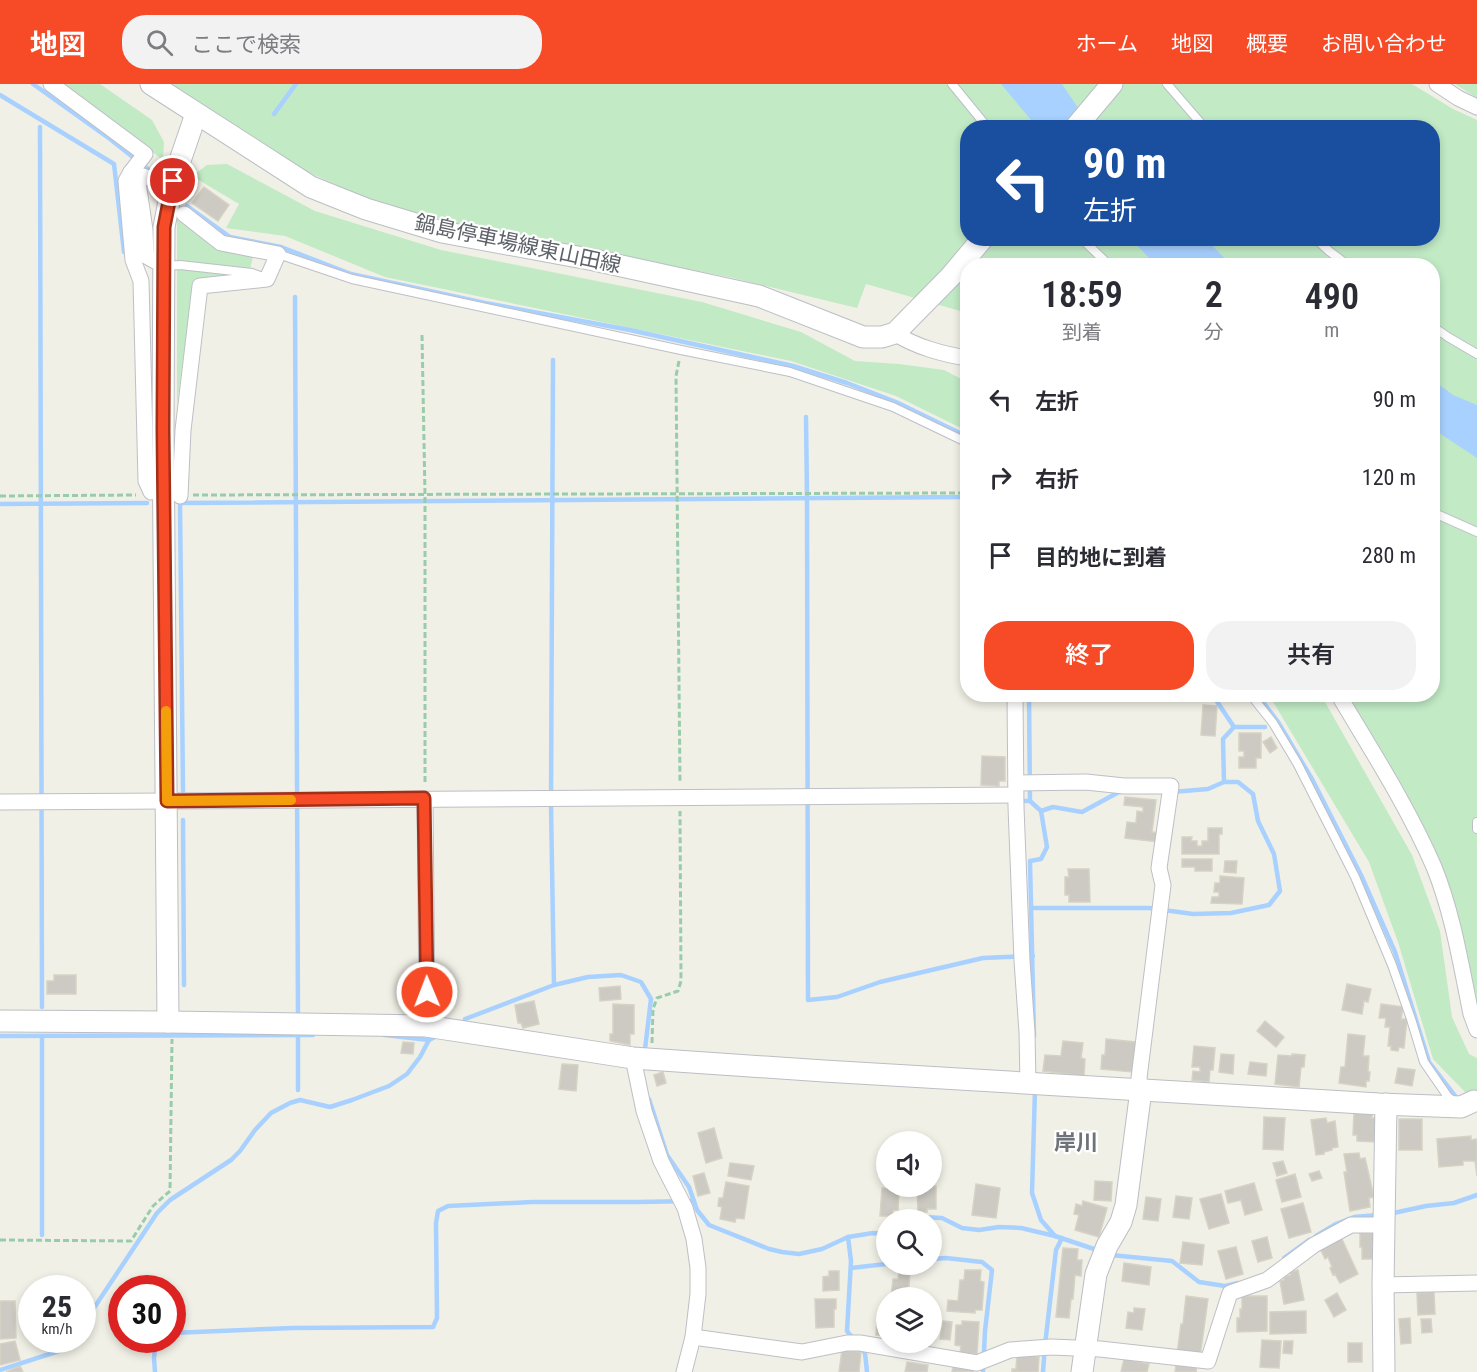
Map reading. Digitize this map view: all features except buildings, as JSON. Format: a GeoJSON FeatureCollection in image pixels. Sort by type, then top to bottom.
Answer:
{"type":"FeatureCollection","features":[{"type":"Feature","properties":{"kind":"street"},"geometry":{"type":"LineString","coordinates":[[51,84],[145,154],[126,181],[133,260],[141,281],[146,481],[151,492]]}},
{"type":"Feature","properties":{"kind":"street","name":"鍋島停車場線東山田線"},"geometry":{"type":"LineString","coordinates":[[150,84],[311,187],[366,210],[442,232],[594,260],[759,296],[863,337],[882,337],[900,327]]}},
{"type":"Feature","properties":{"kind":"street"},"geometry":{"type":"LineString","coordinates":[[1083,120],[1112,84]]}},
{"type":"Feature","properties":{"kind":"street"},"geometry":{"type":"LineString","coordinates":[[1437,84],[1477,107]]}},
{"type":"Feature","properties":{"kind":"street"},"geometry":{"type":"LineString","coordinates":[[170,1031],[163,429],[164,227],[173,181],[196,114]]}},
{"type":"Feature","properties":{"kind":"street"},"geometry":{"type":"LineString","coordinates":[[133,170],[138,182],[145,230],[146,256],[164,266]]}},
{"type":"Feature","properties":{"kind":"street"},"geometry":{"type":"LineString","coordinates":[[133,170],[149,178]]}},
{"type":"Feature","properties":{"kind":"street"},"geometry":{"type":"LineString","coordinates":[[180,495],[183,430],[200,286],[267,279],[278,255],[221,243],[184,214]]}},
{"type":"Feature","properties":{"kind":"street"},"geometry":{"type":"LineString","coordinates":[[966,258],[975,246]]}},
{"type":"Feature","properties":{"kind":"street"},"geometry":{"type":"LineString","coordinates":[[960,265],[900,327],[904,339],[960,359]]}},
{"type":"Feature","properties":{"kind":"street"},"geometry":{"type":"LineString","coordinates":[[1016,702],[1021,790],[1022,956],[1027,1032],[1034,1083]]}},
{"type":"Feature","properties":{"kind":"street"},"geometry":{"type":"LineString","coordinates":[[1343,702],[1417,830],[1435,869],[1449,911],[1470,1014],[1477,1030]]}},
{"type":"Feature","properties":{"kind":"street"},"geometry":{"type":"LineString","coordinates":[[0,802],[297,800],[424,804],[551,799],[680,803],[808,796],[1021,790],[1086,782],[1170,791],[1159,868],[1163,885],[1126,1205],[1121,1222],[1105,1251],[1096,1274],[1082,1372]]}},
{"type":"Feature","properties":{"kind":"street"},"geometry":{"type":"LineString","coordinates":[[424,804],[426,1026]]}},
{"type":"Feature","properties":{"kind":"street"},"geometry":{"type":"LineString","coordinates":[[0,1022],[170,1031],[426,1026],[642,1059],[1386,1104],[1470,1103]]}},
{"type":"Feature","properties":{"kind":"street"},"geometry":{"type":"LineString","coordinates":[[642,1059],[644,1111],[661,1161],[685,1208],[694,1239],[698,1268],[698,1294],[693,1337],[684,1372]]}},
{"type":"Feature","properties":{"kind":"street"},"geometry":{"type":"LineString","coordinates":[[1383,1372],[1386,1104]]}},
{"type":"Feature","properties":{"kind":"street"},"geometry":{"type":"LineString","coordinates":[[693,1337],[802,1352],[854,1343],[977,1363],[1010,1350],[1045,1347],[1100,1348],[1208,1361],[1230,1293],[1267,1280],[1314,1245],[1351,1225],[1384,1216]]}},
{"type":"Feature","properties":{"kind":"street"},"geometry":{"type":"LineString","coordinates":[[1383,1285],[1477,1283]]}},
{"type":"Feature","properties":{"kind":"lane"},"geometry":{"type":"LineString","coordinates":[[952,84],[981,120]]}},
{"type":"Feature","properties":{"kind":"lane"},"geometry":{"type":"LineString","coordinates":[[1167,84],[1198,120]]}},
{"type":"Feature","properties":{"kind":"lane"},"geometry":{"type":"LineString","coordinates":[[1089,246],[1102,258]]}},
{"type":"Feature","properties":{"kind":"lane"},"geometry":{"type":"LineString","coordinates":[[1324,246],[1338,258]]}},
{"type":"Feature","properties":{"kind":"lane"},"geometry":{"type":"LineString","coordinates":[[278,255],[352,279],[790,372],[893,407],[960,439]]}},
{"type":"Feature","properties":{"kind":"lane"},"geometry":{"type":"LineString","coordinates":[[164,266],[180,265],[252,273],[267,279]]}},
{"type":"Feature","properties":{"kind":"lane"},"geometry":{"type":"LineString","coordinates":[[1440,332],[1477,354]]}},
{"type":"Feature","properties":{"kind":"lane"},"geometry":{"type":"LineString","coordinates":[[1440,516],[1477,532]]}},
{"type":"Feature","properties":{"kind":"lane"},"geometry":{"type":"LineString","coordinates":[[1256,702],[1273,723],[1298,764],[1355,877],[1392,965],[1424,1062],[1448,1097],[1470,1103]]}},
{"type":"Feature","properties":{"kind":"lane"},"geometry":{"type":"LineString","coordinates":[[1477,822],[1477,829]]}},
{"type":"Feature","properties":{"kind":"path"},"geometry":{"type":"LineString","coordinates":[[422,335],[425,495],[424,804]]}},
{"type":"Feature","properties":{"kind":"path"},"geometry":{"type":"LineString","coordinates":[[642,1059],[657,998],[678,991],[681,981],[679,504],[676,376],[681,350]]}},
{"type":"Feature","properties":{"kind":"path"},"geometry":{"type":"LineString","coordinates":[[0,496],[143,495],[151,492]]}},
{"type":"Feature","properties":{"kind":"path"},"geometry":{"type":"LineString","coordinates":[[180,495],[960,493]]}},
{"type":"Feature","properties":{"kind":"path"},"geometry":{"type":"LineString","coordinates":[[0,1240],[131,1241],[153,1206],[170,1191],[170,1031]]}},
{"type":"Feature","properties":{"kind":"green space"},"geometry":{"type":"Polygon","coordinates":[[[65,84],[100,84],[152,120],[164,142],[163,160],[65,84]]]}},
{"type":"Feature","properties":{"kind":"green space"},"geometry":{"type":"Polygon","coordinates":[[[169,84],[1412,84],[1453,109],[1477,120],[1477,1018],[1433,856],[1353,702],[1440,702],[1440,258],[960,258],[960,311],[866,284],[857,308],[729,277],[475,228],[369,200],[295,166],[169,84]]]}},
{"type":"Feature","properties":{"kind":"green space"},"geometry":{"type":"Polygon","coordinates":[[[1455,84],[1477,84],[1477,98],[1455,84]]]}},
{"type":"Feature","properties":{"kind":"green space"},"geometry":{"type":"Polygon","coordinates":[[[227,164],[315,211],[441,250],[702,302],[801,332],[855,361],[944,370],[960,378],[960,428],[896,396],[791,361],[385,277],[285,236],[226,228],[239,204],[192,176],[207,165],[227,164]]]}},
{"type":"Feature","properties":{"kind":"green space"},"geometry":{"type":"Polygon","coordinates":[[[177,218],[215,248],[253,256],[249,274],[193,284],[177,405],[177,218]]]}},
{"type":"Feature","properties":{"kind":"green space"},"geometry":{"type":"Polygon","coordinates":[[[1273,702],[1325,702],[1412,855],[1440,931],[1452,1017],[1469,1054],[1477,1058],[1477,1093],[1466,1093],[1433,1059],[1398,942],[1369,862],[1273,702]]]}},
{"type":"Feature","properties":{"kind":"water"},"geometry":{"type":"Polygon","coordinates":[[[1001,84],[1062,84],[1086,120],[1031,120],[1001,84]]]}},
{"type":"Feature","properties":{"kind":"water"},"geometry":{"type":"Polygon","coordinates":[[[1138,246],[1213,246],[1224,258],[1149,258],[1138,246]]]}},
{"type":"Feature","properties":{"kind":"water"},"geometry":{"type":"Polygon","coordinates":[[[1440,385],[1453,395],[1477,405],[1477,458],[1440,434],[1440,385]]]}},
{"type":"Feature","properties":{"kind":"waterway"},"geometry":{"type":"LineString","coordinates":[[33,84],[153,173]]}},
{"type":"Feature","properties":{"kind":"waterway"},"geometry":{"type":"LineString","coordinates":[[274,114],[296,84]]}},
{"type":"Feature","properties":{"kind":"waterway"},"geometry":{"type":"LineString","coordinates":[[0,95],[114,164],[124,252]]}},
{"type":"Feature","properties":{"kind":"waterway"},"geometry":{"type":"LineString","coordinates":[[40,127],[42,1007]]}},
{"type":"Feature","properties":{"kind":"waterway"},"geometry":{"type":"LineString","coordinates":[[187,206],[230,237],[281,247],[351,274],[485,303],[630,330],[793,366],[896,402],[960,433]]}},
{"type":"Feature","properties":{"kind":"waterway"},"geometry":{"type":"LineString","coordinates":[[295,297],[298,1017]]}},
{"type":"Feature","properties":{"kind":"waterway"},"geometry":{"type":"LineString","coordinates":[[553,360],[551,805],[554,985]]}},
{"type":"Feature","properties":{"kind":"waterway"},"geometry":{"type":"LineString","coordinates":[[806,417],[808,1000],[837,997],[880,982],[983,958],[1033,956]]}},
{"type":"Feature","properties":{"kind":"waterway"},"geometry":{"type":"LineString","coordinates":[[183,791],[180,503],[960,497]]}},
{"type":"Feature","properties":{"kind":"waterway"},"geometry":{"type":"LineString","coordinates":[[0,504],[147,503]]}},
{"type":"Feature","properties":{"kind":"waterway"},"geometry":{"type":"LineString","coordinates":[[1029,702],[1030,801]]}},
{"type":"Feature","properties":{"kind":"waterway"},"geometry":{"type":"LineString","coordinates":[[1217,702],[1234,727]]}},
{"type":"Feature","properties":{"kind":"waterway"},"geometry":{"type":"LineString","coordinates":[[1263,702],[1278,722],[1312,779],[1361,875],[1395,952],[1429,1062],[1459,1099]]}},
{"type":"Feature","properties":{"kind":"waterway"},"geometry":{"type":"LineString","coordinates":[[1172,792],[1208,789],[1224,782],[1223,739],[1234,727],[1265,727]]}},
{"type":"Feature","properties":{"kind":"waterway"},"geometry":{"type":"LineString","coordinates":[[1032,908],[1149,908],[1193,914],[1231,913],[1269,905],[1280,891],[1274,854],[1258,821],[1253,794],[1238,782],[1224,782]]}},
{"type":"Feature","properties":{"kind":"waterway"},"geometry":{"type":"LineString","coordinates":[[1019,801],[1030,801],[1041,811],[1053,807],[1082,812],[1121,792]]}},
{"type":"Feature","properties":{"kind":"waterway"},"geometry":{"type":"LineString","coordinates":[[1034,1036],[1030,861],[1041,859],[1047,847],[1041,811]]}},
{"type":"Feature","properties":{"kind":"waterway"},"geometry":{"type":"LineString","coordinates":[[183,820],[184,985]]}},
{"type":"Feature","properties":{"kind":"waterway"},"geometry":{"type":"LineString","coordinates":[[465,1019],[554,985],[588,977],[621,975],[641,982],[651,999],[645,1049]]}},
{"type":"Feature","properties":{"kind":"waterway"},"geometry":{"type":"LineString","coordinates":[[298,1033],[298,1090]]}},
{"type":"Feature","properties":{"kind":"waterway"},"geometry":{"type":"LineString","coordinates":[[0,1036],[313,1035]]}},
{"type":"Feature","properties":{"kind":"waterway"},"geometry":{"type":"LineString","coordinates":[[384,1035],[429,1040]]}},
{"type":"Feature","properties":{"kind":"waterway"},"geometry":{"type":"LineString","coordinates":[[42,1036],[42,1235]]}},
{"type":"Feature","properties":{"kind":"waterway"},"geometry":{"type":"LineString","coordinates":[[96,1305],[157,1213],[170,1200],[231,1160],[271,1113],[300,1100],[330,1107],[389,1086],[407,1074],[429,1040],[435,1037]]}},
{"type":"Feature","properties":{"kind":"waterway"},"geometry":{"type":"LineString","coordinates":[[1035,1089],[1032,1193],[1041,1220],[1055,1236]]}},
{"type":"Feature","properties":{"kind":"waterway"},"geometry":{"type":"LineString","coordinates":[[649,1099],[667,1155],[689,1187],[697,1210],[709,1225],[769,1249],[799,1254],[822,1249],[848,1237],[876,1233]]}},
{"type":"Feature","properties":{"kind":"waterway"},"geometry":{"type":"LineString","coordinates":[[1389,1214],[1454,1203],[1477,1195]]}},
{"type":"Feature","properties":{"kind":"waterway"},"geometry":{"type":"LineString","coordinates":[[186,1332],[293,1328],[433,1327],[437,1318],[436,1223],[438,1211],[448,1206],[532,1202],[694,1201]]}},
{"type":"Feature","properties":{"kind":"waterway"},"geometry":{"type":"LineString","coordinates":[[1316,1236],[1354,1217],[1378,1215]]}},
{"type":"Feature","properties":{"kind":"waterway"},"geometry":{"type":"LineString","coordinates":[[942,1218],[962,1228],[979,1230],[999,1227],[1021,1228],[1055,1236],[1100,1251]]}},
{"type":"Feature","properties":{"kind":"waterway"},"geometry":{"type":"LineString","coordinates":[[848,1237],[851,1261],[847,1331],[854,1340]]}},
{"type":"Feature","properties":{"kind":"waterway"},"geometry":{"type":"LineString","coordinates":[[1043,1372],[1056,1250],[1062,1238]]}},
{"type":"Feature","properties":{"kind":"waterway"},"geometry":{"type":"LineString","coordinates":[[1284,1258],[1309,1240]]}},
{"type":"Feature","properties":{"kind":"waterway"},"geometry":{"type":"LineString","coordinates":[[1111,1255],[1172,1261],[1199,1282],[1225,1286],[1238,1283]]}},
{"type":"Feature","properties":{"kind":"waterway"},"geometry":{"type":"LineString","coordinates":[[942,1258],[982,1262],[992,1270],[983,1372]]}},
{"type":"Feature","properties":{"kind":"waterway"},"geometry":{"type":"LineString","coordinates":[[851,1268],[876,1265]]}},
{"type":"Feature","properties":{"kind":"waterway"},"geometry":{"type":"LineString","coordinates":[[860,1347],[865,1353],[867,1372]]}},
{"type":"Feature","properties":{"kind":"waterway"},"geometry":{"type":"LineString","coordinates":[[0,1370],[53,1353]]}},
{"type":"Feature","properties":{"kind":"waterway"},"geometry":{"type":"LineString","coordinates":[[155,1353],[155,1372]]}},
{"type":"Feature","properties":{"kind":"tunnel"},"geometry":{"type":"LineString","coordinates":[[149,178],[173,203]]}},
{"type":"Feature","properties":{"kind":"slow traffic"},"geometry":{"type":"LineString","coordinates":[[166,711],[167,801],[291,800]]}},
{"type":"Feature","properties":{"kind":"district","name":"岸川"},"geometry":{"type":"Point","coordinates":[1076,1142]}},
{"type":"Feature","properties":{"kind":"route"},"geometry":{"type":"LineString","coordinates":[[173,181],[164,227],[163,429],[167,801],[424,798],[427,992]]}}]}
